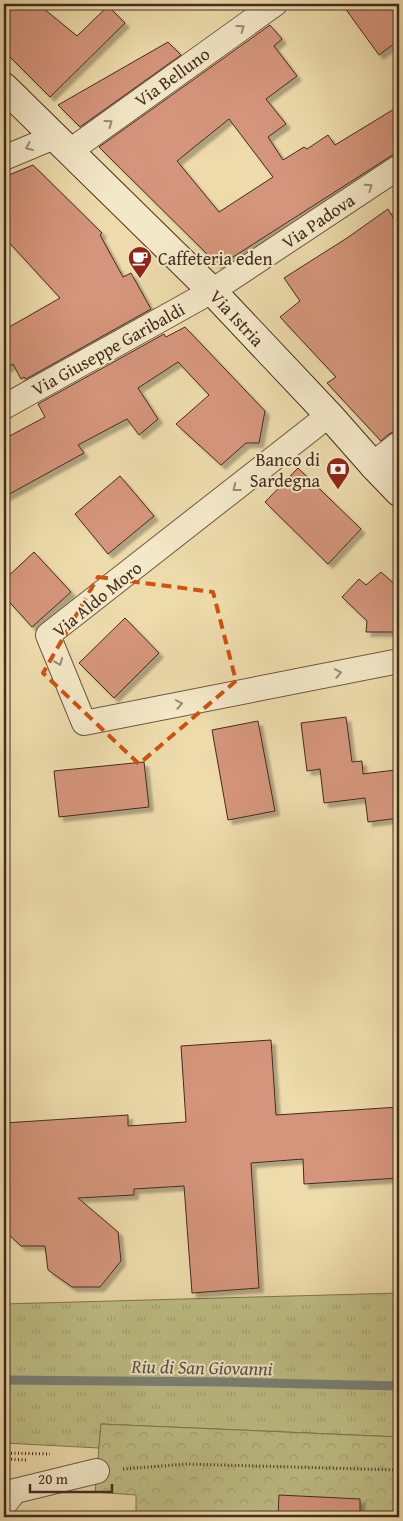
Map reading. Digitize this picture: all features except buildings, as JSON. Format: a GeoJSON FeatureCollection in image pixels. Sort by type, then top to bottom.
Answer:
{"type":"FeatureCollection","features":[{"type":"Feature","properties":{"kind":"main road","name":"Via Istria"},"geometry":{"type":"LineString","coordinates":[[4,87],[212,291],[399,492]]}},
{"type":"Feature","properties":{"kind":"main road"},"geometry":{"type":"LineString","coordinates":[[374,466],[399,446]]}},
{"type":"Feature","properties":{"kind":"street","name":"Via Belluno"},"geometry":{"type":"LineString","coordinates":[[4,158],[62,144],[275,4]]}},
{"type":"Feature","properties":{"kind":"street","name":"Via Padova"},"geometry":{"type":"LineString","coordinates":[[212,291],[399,167]]}},
{"type":"Feature","properties":{"kind":"street","name":"Via Giuseppe Garibaldi"},"geometry":{"type":"LineString","coordinates":[[4,407],[212,291]]}},
{"type":"Feature","properties":{"kind":"street","name":"Via Aldo Moro"},"geometry":{"type":"LineString","coordinates":[[329,415],[48,635],[84,723],[399,661]]}},
{"type":"Feature","properties":{"kind":"street"},"geometry":{"type":"LineString","coordinates":[[4,1505],[14,1491],[97,1472]]}},
{"type":"Feature","properties":{"kind":"path"},"geometry":{"type":"LineString","coordinates":[[4,1459],[34,1460]]}},
{"type":"Feature","properties":{"kind":"path"},"geometry":{"type":"LineString","coordinates":[[97,1472],[187,1464],[399,1470]]}},
{"type":"Feature","properties":{"kind":"highlighted area"},"geometry":{"type":"Polygon","coordinates":[[[98,577],[213,592],[236,681],[139,764],[43,673],[98,577]]]}},
{"type":"Feature","properties":{"kind":"green space"},"geometry":{"type":"Polygon","coordinates":[[[399,1293],[399,1437],[101,1424],[99,1448],[4,1443],[4,1304],[399,1293]]]}},
{"type":"Feature","properties":{"kind":"green space"},"geometry":{"type":"Polygon","coordinates":[[[101,1424],[399,1437],[399,1517],[136,1517],[136,1495],[95,1492],[101,1424]]]}},
{"type":"Feature","properties":{"kind":"waterway","name":"Riu di San Giovanni"},"geometry":{"type":"LineString","coordinates":[[4,1380],[399,1386]]}},
{"type":"Feature","properties":{"kind":"place","name":"Caffeteria eden"},"geometry":{"type":"Point","coordinates":[140,279]}},
{"type":"Feature","properties":{"kind":"place","name":"Banco di Sardegna"},"geometry":{"type":"Point","coordinates":[338,490]}}]}
